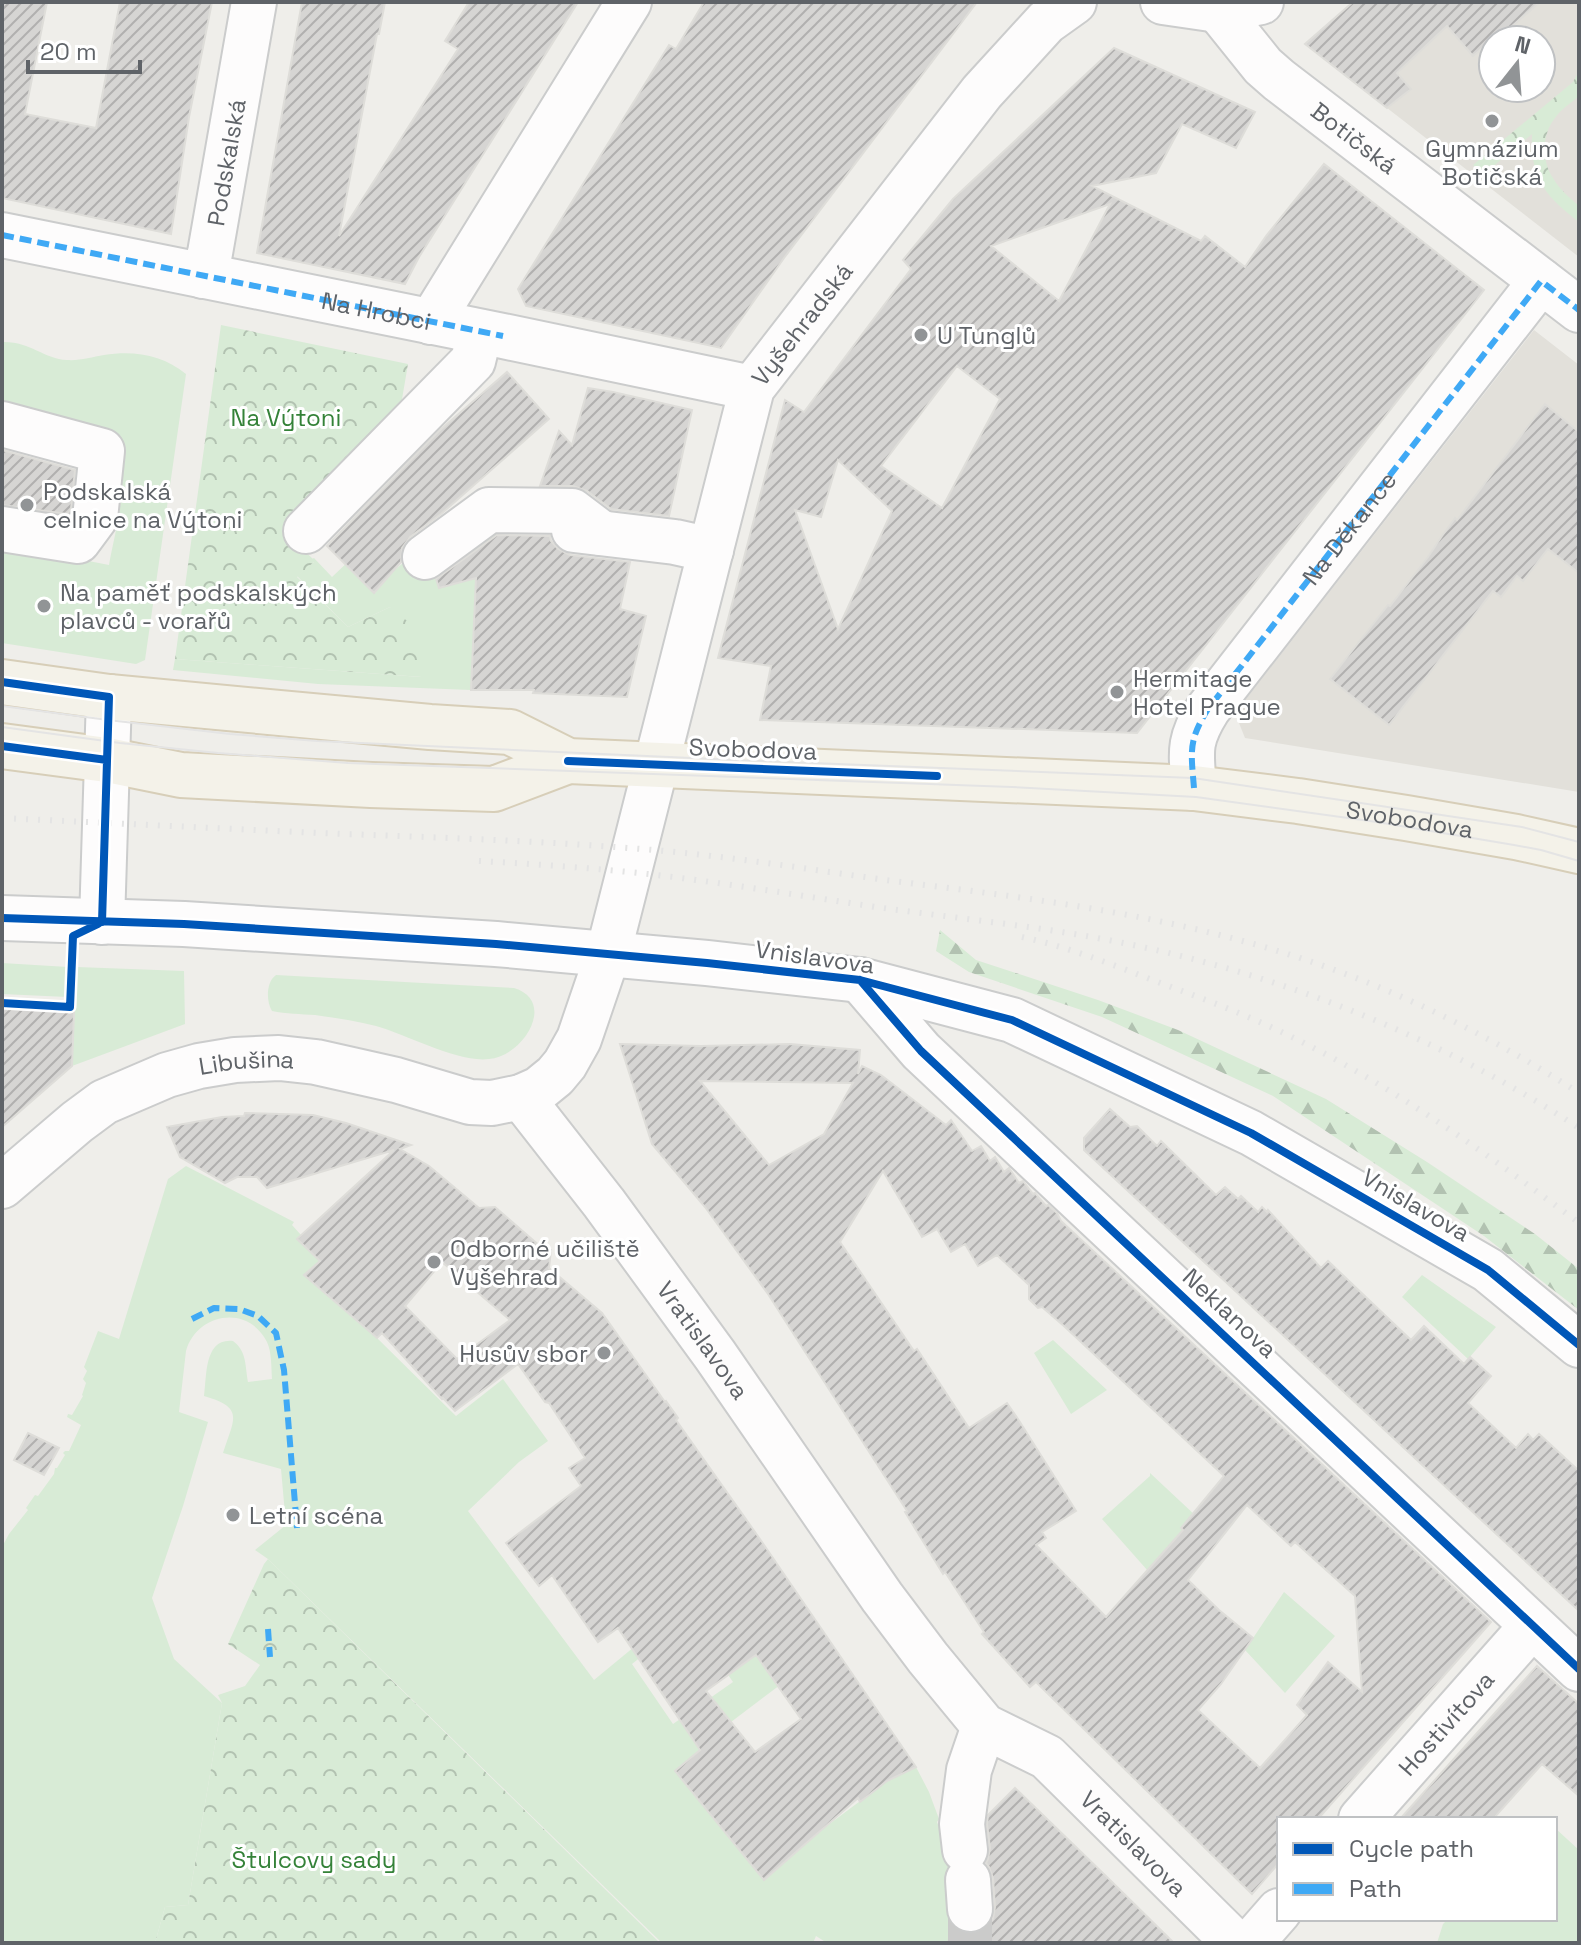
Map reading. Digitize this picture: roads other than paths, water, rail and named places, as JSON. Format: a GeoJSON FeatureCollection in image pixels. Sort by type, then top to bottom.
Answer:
{"type":"FeatureCollection","features":[{"type":"Feature","properties":{"kind":"main road","name":"Svobodova"},"geometry":{"type":"LineString","coordinates":[[2,682],[109,697],[510,732],[568,761]]}},
{"type":"Feature","properties":{"kind":"main road","name":"Svobodova"},"geometry":{"type":"LineString","coordinates":[[2,746],[107,760],[181,775],[371,785],[494,789],[568,761],[1194,788],[1406,818],[1579,851]]}},
{"type":"Feature","properties":{"kind":"street","name":"Podskalská"},"geometry":{"type":"LineString","coordinates":[[203,276],[210,253],[254,2]]}},
{"type":"Feature","properties":{"kind":"street"},"geometry":{"type":"LineString","coordinates":[[431,322],[629,2]]}},
{"type":"Feature","properties":{"kind":"street","name":"Vyšehradská"},"geometry":{"type":"LineString","coordinates":[[608,954],[752,388],[982,92],[1046,22],[1074,2]]}},
{"type":"Feature","properties":{"kind":"street"},"geometry":{"type":"LineString","coordinates":[[1163,2],[1218,10],[1261,2]]}},
{"type":"Feature","properties":{"kind":"street","name":"Botičská"},"geometry":{"type":"LineString","coordinates":[[1218,10],[1263,66],[1279,80],[1579,310]]}},
{"type":"Feature","properties":{"kind":"street","name":"Na Hrobci"},"geometry":{"type":"LineString","coordinates":[[2,235],[752,388]]}},
{"type":"Feature","properties":{"kind":"street","name":"Na Děkance"},"geometry":{"type":"LineString","coordinates":[[1194,788],[1191,748],[1196,728],[1208,709],[1541,281]]}},
{"type":"Feature","properties":{"kind":"street"},"geometry":{"type":"LineString","coordinates":[[306,531],[473,361],[480,332]]}},
{"type":"Feature","properties":{"kind":"street"},"geometry":{"type":"LineString","coordinates":[[2,424],[102,451],[95,518],[78,541],[2,529]]}},
{"type":"Feature","properties":{"kind":"street"},"geometry":{"type":"LineString","coordinates":[[425,557],[489,510],[572,511],[588,532],[675,542],[711,550]]}},
{"type":"Feature","properties":{"kind":"street"},"geometry":{"type":"LineString","coordinates":[[102,922],[109,697]]}},
{"type":"Feature","properties":{"kind":"street","name":"Vnislavova"},"geometry":{"type":"LineString","coordinates":[[2,918],[184,924],[608,954],[860,980],[1012,1020],[1251,1133],[1488,1270],[1579,1345]]}},
{"type":"Feature","properties":{"kind":"street"},"geometry":{"type":"LineString","coordinates":[[521,1097],[539,1089],[565,1064],[579,1039],[608,954]]}},
{"type":"Feature","properties":{"kind":"street","name":"Neklanova"},"geometry":{"type":"LineString","coordinates":[[860,980],[921,1051],[1579,1669]]}},
{"type":"Feature","properties":{"kind":"street","name":"Libušina"},"geometry":{"type":"LineString","coordinates":[[2,1186],[104,1102],[167,1075],[199,1066],[279,1058],[316,1062],[396,1080],[470,1102],[492,1103],[521,1097]]}},
{"type":"Feature","properties":{"kind":"street","name":"Vratislavova"},"geometry":{"type":"LineString","coordinates":[[521,1097],[604,1203],[715,1355],[882,1597],[984,1726],[1047,1757],[1235,1943]]}},
{"type":"Feature","properties":{"kind":"street","name":"Hostivítova"},"geometry":{"type":"LineString","coordinates":[[1363,1817],[1532,1626]]}},
{"type":"Feature","properties":{"kind":"street"},"geometry":{"type":"LineString","coordinates":[[968,1879],[962,1824],[969,1770],[984,1726]]}},
{"type":"Feature","properties":{"kind":"street"},"geometry":{"type":"LineString","coordinates":[[1251,1943],[1277,1913]]}},
{"type":"Feature","properties":{"kind":"tunnel"},"geometry":{"type":"LineString","coordinates":[[970,1909],[970,1943]]}},
{"type":"Feature","properties":{"kind":"tram line"},"geometry":{"type":"LineString","coordinates":[[2,706],[230,734],[317,741],[1193,778],[1522,827],[1579,842]]}},
{"type":"Feature","properties":{"kind":"tram line"},"geometry":{"type":"LineString","coordinates":[[2,727],[120,743],[348,763],[1012,787],[1196,797],[1377,822],[1541,850],[1579,861]]}},
{"type":"Feature","properties":{"kind":"railway"},"geometry":{"type":"LineString","coordinates":[[2,818],[512,841],[661,851],[1108,911],[1239,940],[1373,985],[1499,1045],[1579,1093]]}},
{"type":"Feature","properties":{"kind":"railway"},"geometry":{"type":"LineString","coordinates":[[479,861],[588,868],[696,880],[1069,933],[1192,959],[1308,994],[1420,1040],[1528,1096],[1579,1128]]}},
{"type":"Feature","properties":{"kind":"railway"},"geometry":{"type":"LineString","coordinates":[[1022,937],[1122,968],[1300,1041],[1373,1081],[1444,1126],[1579,1223]]}},
{"type":"Feature","properties":{"kind":"place","name":"Gymnázium Botičská"},"geometry":{"type":"Point","coordinates":[1492,121]}},
{"type":"Feature","properties":{"kind":"place","name":"U Tunglů"},"geometry":{"type":"Point","coordinates":[921,335]}},
{"type":"Feature","properties":{"kind":"place","name":"Podskalská celnice na Výtoni"},"geometry":{"type":"Point","coordinates":[27,505]}},
{"type":"Feature","properties":{"kind":"place","name":"Na paměť podskalských plavců - vorařů"},"geometry":{"type":"Point","coordinates":[44,606]}},
{"type":"Feature","properties":{"kind":"place","name":"Hermitage Hotel Prague"},"geometry":{"type":"Point","coordinates":[1117,692]}},
{"type":"Feature","properties":{"kind":"place","name":"Odborné učiliště Vyšehrad"},"geometry":{"type":"Point","coordinates":[434,1262]}},
{"type":"Feature","properties":{"kind":"place","name":"Husův sbor"},"geometry":{"type":"Point","coordinates":[604,1353]}},
{"type":"Feature","properties":{"kind":"place","name":"Letní scéna"},"geometry":{"type":"Point","coordinates":[233,1515]}},
{"type":"Feature","properties":{"kind":"park label","name":"Na Výtoni"},"geometry":{"type":"Point","coordinates":[286,417]}},
{"type":"Feature","properties":{"kind":"park label","name":"Štulcovy sady"},"geometry":{"type":"Point","coordinates":[314,1859]}}]}
